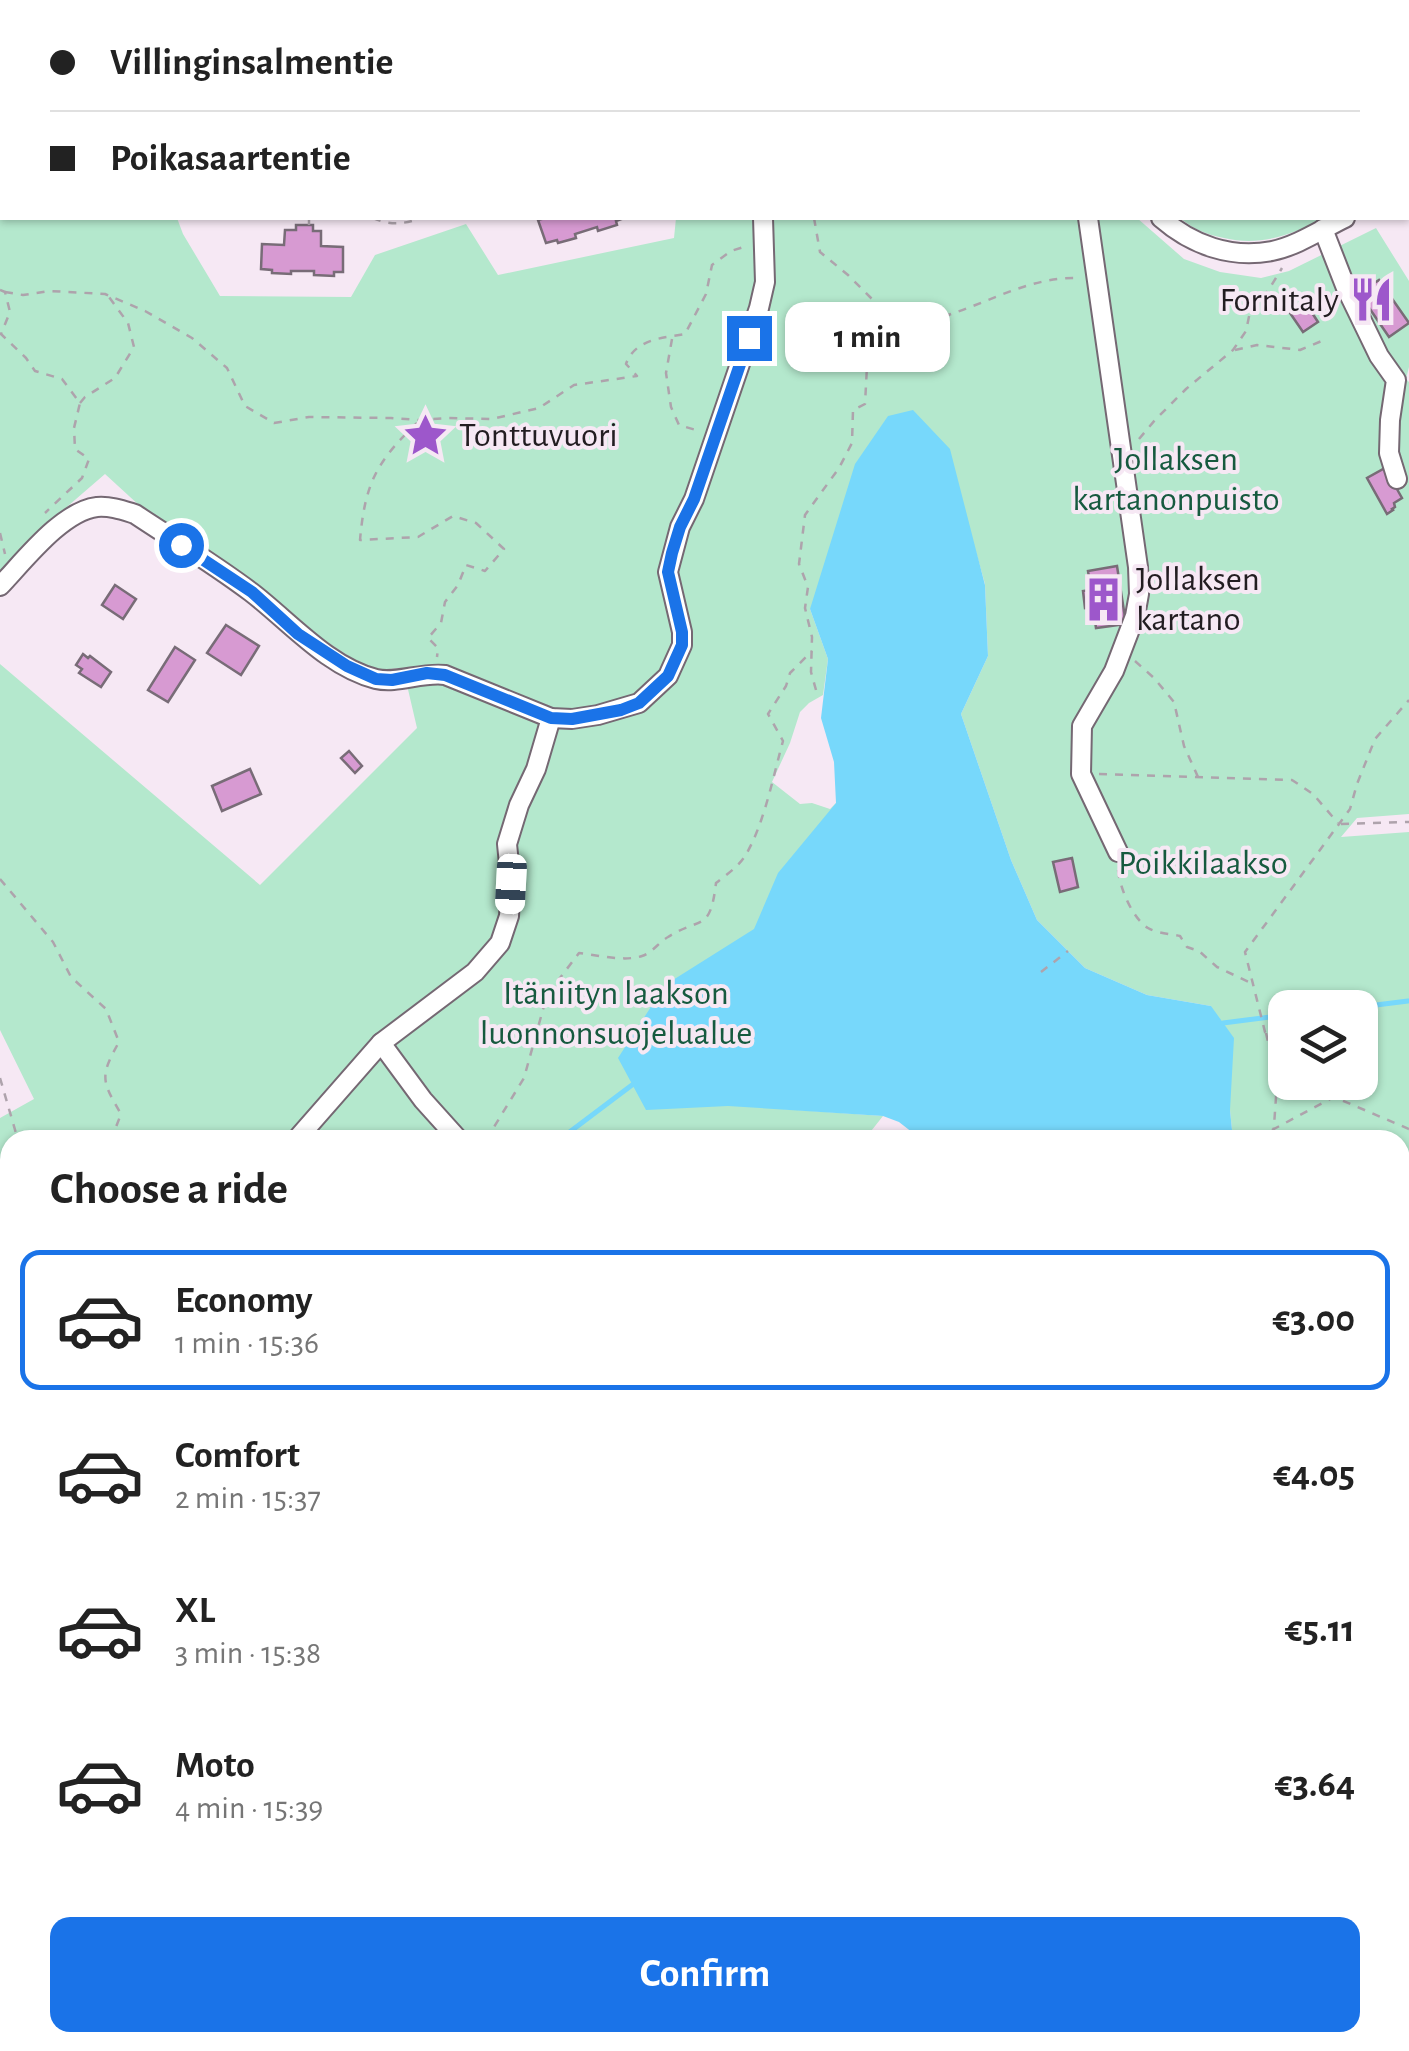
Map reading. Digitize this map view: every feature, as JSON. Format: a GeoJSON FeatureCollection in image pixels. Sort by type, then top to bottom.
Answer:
{"type":"FeatureCollection","features":[{"type":"Feature","properties":{"kind":"street"},"geometry":{"type":"LineString","coordinates":[[4,581],[73,516],[93,507],[114,507],[136,514],[252,592],[298,634],[347,666],[376,679],[427,673],[445,675],[551,718],[572,719],[639,703],[668,676],[682,645],[668,572],[680,527],[694,499],[760,308],[765,282],[764,220]]}},
{"type":"Feature","properties":{"kind":"street"},"geometry":{"type":"LineString","coordinates":[[1088,220],[1138,567],[1135,616],[1114,672],[1082,726],[1081,774],[1118,852]]}},
{"type":"Feature","properties":{"kind":"street"},"geometry":{"type":"LineString","coordinates":[[1164,220],[1200,244],[1244,253],[1272,251],[1341,220]]}},
{"type":"Feature","properties":{"kind":"street"},"geometry":{"type":"LineString","coordinates":[[1323,229],[1346,288],[1396,380],[1389,453],[1397,478]]}},
{"type":"Feature","properties":{"kind":"street"},"geometry":{"type":"LineString","coordinates":[[305,1130],[380,1044],[475,972],[500,943],[510,916],[507,844],[551,718]]}},
{"type":"Feature","properties":{"kind":"street"},"geometry":{"type":"LineString","coordinates":[[380,1044],[450,1130]]}},
{"type":"Feature","properties":{"kind":"path"},"geometry":{"type":"LineString","coordinates":[[308,225],[309,220]]}},
{"type":"Feature","properties":{"kind":"path"},"geometry":{"type":"LineString","coordinates":[[379,220],[390,224],[416,220]]}},
{"type":"Feature","properties":{"kind":"path"},"geometry":{"type":"LineString","coordinates":[[814,220],[820,252],[900,327]]}},
{"type":"Feature","properties":{"kind":"path"},"geometry":{"type":"LineString","coordinates":[[2,291],[23,296],[50,290],[108,296],[145,311],[192,338],[227,368],[245,406],[274,423],[309,417],[492,418],[539,408],[574,385],[637,376],[626,364],[630,354],[650,339],[685,334],[706,294],[712,265],[731,250],[763,242]]}},
{"type":"Feature","properties":{"kind":"path"},"geometry":{"type":"LineString","coordinates":[[1123,460],[1186,389],[1233,350],[1246,331],[1252,307],[1268,292],[1283,267]]}},
{"type":"Feature","properties":{"kind":"path"},"geometry":{"type":"LineString","coordinates":[[816,690],[811,672],[812,637],[805,608],[808,587],[799,564],[804,515],[839,468],[852,443],[853,410],[865,404],[868,366],[886,332],[1050,280],[1097,279]]}},
{"type":"Feature","properties":{"kind":"path"},"geometry":{"type":"LineString","coordinates":[[2,291],[10,312],[2,338],[35,371],[62,379],[80,403]]}},
{"type":"Feature","properties":{"kind":"path"},"geometry":{"type":"LineString","coordinates":[[46,512],[82,478],[90,459],[75,449],[74,428],[80,403],[115,378],[134,347],[128,322],[108,296]]}},
{"type":"Feature","properties":{"kind":"path"},"geometry":{"type":"LineString","coordinates":[[672,336],[666,373],[678,426],[718,429]]}},
{"type":"Feature","properties":{"kind":"path"},"geometry":{"type":"LineString","coordinates":[[1233,350],[1257,345],[1300,350],[1324,340]]}},
{"type":"Feature","properties":{"kind":"path"},"geometry":{"type":"LineString","coordinates":[[419,420],[376,470],[363,506],[360,540],[418,536],[453,516],[476,522],[504,549],[485,571],[466,565],[445,602],[440,623],[428,638],[438,648],[436,674]]}},
{"type":"Feature","properties":{"kind":"path"},"geometry":{"type":"LineString","coordinates":[[0,533],[4,581]]}},
{"type":"Feature","properties":{"kind":"path"},"geometry":{"type":"LineString","coordinates":[[492,1130],[524,1078],[548,995],[578,954],[644,956],[669,935],[702,923],[713,904],[716,883],[745,856],[765,807],[783,741],[768,714],[790,673],[812,651]]}},
{"type":"Feature","properties":{"kind":"path"},"geometry":{"type":"LineString","coordinates":[[1121,652],[1154,678],[1174,702],[1184,746],[1198,777]]}},
{"type":"Feature","properties":{"kind":"path"},"geometry":{"type":"LineString","coordinates":[[1272,1130],[1277,1083],[1245,952],[1350,809],[1375,740],[1409,700]]}},
{"type":"Feature","properties":{"kind":"path"},"geometry":{"type":"LineString","coordinates":[[1081,774],[1292,780],[1314,794],[1339,824]]}},
{"type":"Feature","properties":{"kind":"path"},"geometry":{"type":"LineString","coordinates":[[1339,824],[1409,822]]}},
{"type":"Feature","properties":{"kind":"path"},"geometry":{"type":"LineString","coordinates":[[1118,852],[1121,889],[1147,928],[1180,936],[1187,947],[1253,983]]}},
{"type":"Feature","properties":{"kind":"path"},"geometry":{"type":"LineString","coordinates":[[0,879],[53,942],[71,977],[106,1009],[119,1042],[105,1068],[106,1088],[121,1114],[115,1130]]}},
{"type":"Feature","properties":{"kind":"path"},"geometry":{"type":"LineString","coordinates":[[1041,972],[1068,951]]}},
{"type":"Feature","properties":{"kind":"path"},"geometry":{"type":"LineString","coordinates":[[1265,1029],[1268,1033]]}},
{"type":"Feature","properties":{"kind":"path"},"geometry":{"type":"LineString","coordinates":[[0,1078],[15,1130]]}},
{"type":"Feature","properties":{"kind":"path"},"geometry":{"type":"LineString","coordinates":[[1272,1130],[1330,1100]]}},
{"type":"Feature","properties":{"kind":"path"},"geometry":{"type":"LineString","coordinates":[[1339,1100],[1409,1129]]}},
{"type":"Feature","properties":{"kind":"green space"},"geometry":{"type":"Polygon","coordinates":[[[0,220],[178,220],[220,296],[351,297],[375,255],[466,224],[498,275],[674,238],[676,220],[1139,220],[1184,259],[1220,272],[1261,278],[1289,271],[1376,228],[1409,281],[1409,814],[1357,818],[1341,837],[1409,832],[1409,1130],[1232,1130],[1211,1006],[1147,995],[1085,968],[1037,920],[1011,860],[961,714],[988,656],[985,584],[971,534],[810,609],[828,659],[823,695],[800,712],[772,782],[800,804],[830,809],[836,803],[756,1107],[883,1116],[872,1130],[0,1130],[0,1118],[34,1099],[0,1030],[0,664],[260,885],[417,728],[403,668],[375,670],[353,659],[306,628],[254,584],[141,507],[105,474],[39,531],[0,572],[0,220]]]}},
{"type":"Feature","properties":{"kind":"green space"},"geometry":{"type":"Polygon","coordinates":[[[1183,220],[1321,220],[1289,234],[1251,241],[1196,229],[1183,220]]]}},
{"type":"Feature","properties":{"kind":"water"},"geometry":{"type":"Polygon","coordinates":[[[913,410],[950,449],[985,585],[988,656],[961,714],[1011,860],[1037,920],[1085,968],[1147,995],[1211,1006],[1234,1038],[1232,1130],[909,1130],[883,1116],[728,1106],[646,1110],[618,1058],[665,985],[754,929],[778,873],[836,803],[834,762],[821,718],[828,659],[810,609],[855,464],[888,416],[913,410]]]}},
{"type":"Feature","properties":{"kind":"building"},"geometry":{"type":"Polygon","coordinates":[[[538,220],[619,220],[617,225],[575,234],[576,238],[546,243],[538,220]]]}},
{"type":"Feature","properties":{"kind":"building"},"geometry":{"type":"Polygon","coordinates":[[[296,225],[313,225],[313,231],[321,231],[321,246],[343,247],[343,272],[334,272],[334,276],[314,275],[314,271],[291,274],[261,269],[262,244],[284,245],[285,230],[296,230],[296,225]]]}},
{"type":"Feature","properties":{"kind":"building"},"geometry":{"type":"Polygon","coordinates":[[[1379,280],[1409,323],[1389,337],[1359,293],[1379,280]]]}},
{"type":"Feature","properties":{"kind":"building"},"geometry":{"type":"Polygon","coordinates":[[[1305,302],[1318,322],[1303,332],[1290,313],[1305,302]]]}},
{"type":"Feature","properties":{"kind":"building"},"geometry":{"type":"Polygon","coordinates":[[[1385,468],[1402,498],[1387,514],[1367,478],[1385,468]]]}},
{"type":"Feature","properties":{"kind":"building","name":"Jollaksen kartano"},"geometry":{"type":"Polygon","coordinates":[[[1117,566],[1126,624],[1096,628],[1093,607],[1085,608],[1083,591],[1091,590],[1088,571],[1117,566]]]}},
{"type":"Feature","properties":{"kind":"building"},"geometry":{"type":"Polygon","coordinates":[[[115,585],[136,599],[123,619],[102,605],[115,585]]]}},
{"type":"Feature","properties":{"kind":"building"},"geometry":{"type":"Polygon","coordinates":[[[226,625],[259,646],[241,675],[207,653],[226,625]]]}},
{"type":"Feature","properties":{"kind":"building"},"geometry":{"type":"Polygon","coordinates":[[[175,647],[195,660],[168,702],[148,690],[175,647]]]}},
{"type":"Feature","properties":{"kind":"building"},"geometry":{"type":"Polygon","coordinates":[[[83,654],[111,672],[101,687],[79,673],[82,669],[76,665],[83,654]]]}},
{"type":"Feature","properties":{"kind":"building"},"geometry":{"type":"Polygon","coordinates":[[[349,751],[362,766],[355,773],[341,758],[349,751]]]}},
{"type":"Feature","properties":{"kind":"building"},"geometry":{"type":"Polygon","coordinates":[[[250,769],[261,794],[222,811],[212,786],[250,769]]]}},
{"type":"Feature","properties":{"kind":"building"},"geometry":{"type":"Polygon","coordinates":[[[1072,858],[1078,887],[1060,892],[1053,862],[1072,858]]]}},
{"type":"Feature","properties":{"kind":"waterway"},"geometry":{"type":"LineString","coordinates":[[1378,1005],[1408,1001]]}},
{"type":"Feature","properties":{"kind":"waterway"},"geometry":{"type":"LineString","coordinates":[[1223,1023],[1268,1017]]}},
{"type":"Feature","properties":{"kind":"waterway"},"geometry":{"type":"LineString","coordinates":[[572,1130],[632,1085]]}},
{"type":"Feature","properties":{"kind":"place","name":"Fornitaly"},"geometry":{"type":"Point","coordinates":[1372,300]}},
{"type":"Feature","properties":{"kind":"place","name":"Tonttuvuori"},"geometry":{"type":"Point","coordinates":[426,435]}},
{"type":"Feature","properties":{"kind":"place","name":"Jollaksen kartano"},"geometry":{"type":"Point","coordinates":[1103,599]}},
{"type":"Feature","properties":{"kind":"route"},"geometry":{"type":"LineString","coordinates":[[181,545],[252,592],[298,634],[347,666],[376,679],[427,673],[445,675],[551,718],[572,719],[621,710],[639,703],[668,676],[682,645],[668,572],[672,553],[749,338]]}},
{"type":"Feature","properties":{"kind":"park label","name":"Jollaksen kartanonpuisto"},"geometry":{"type":"Point","coordinates":[1176,479]}},
{"type":"Feature","properties":{"kind":"park label","name":"Poikkilaakso"},"geometry":{"type":"Point","coordinates":[1203,863]}},
{"type":"Feature","properties":{"kind":"park label","name":"Itäniityn laakson luonnonsuojelualue"},"geometry":{"type":"Point","coordinates":[616,1013]}}]}
